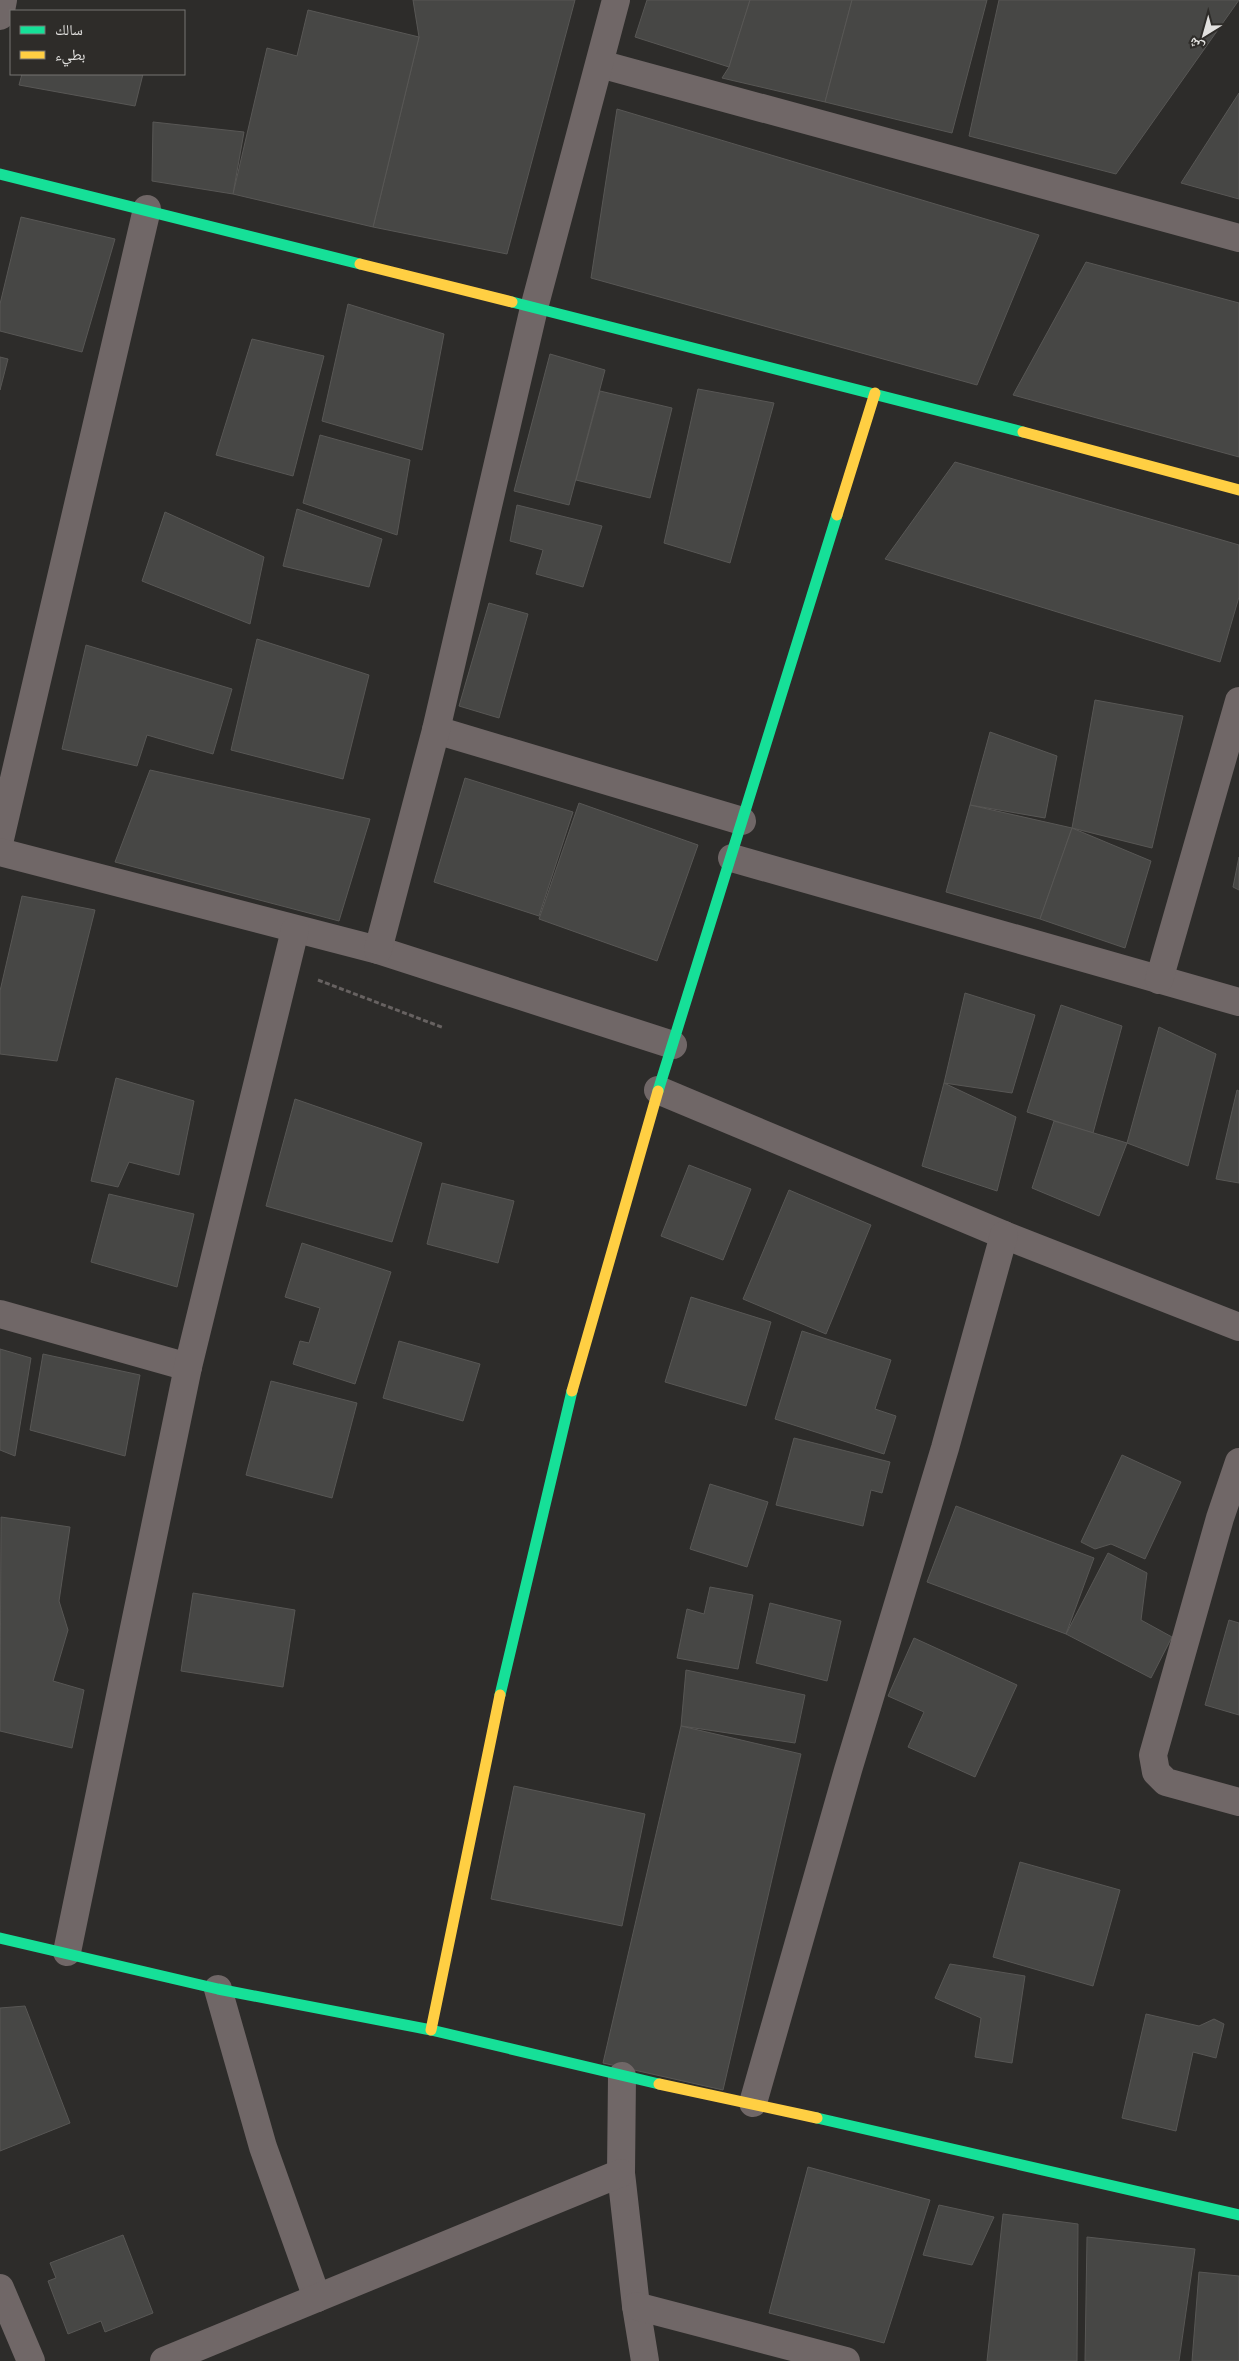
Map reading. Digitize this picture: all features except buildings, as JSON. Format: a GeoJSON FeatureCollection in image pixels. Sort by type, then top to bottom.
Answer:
{"type":"FeatureCollection","features":[{"type":"Feature","properties":{"kind":"street"},"geometry":{"type":"LineString","coordinates":[[0,16],[3,0]]}},
{"type":"Feature","properties":{"kind":"street"},"geometry":{"type":"LineString","coordinates":[[378,950],[436,730],[534,308],[616,0]]}},
{"type":"Feature","properties":{"kind":"street"},"geometry":{"type":"LineString","coordinates":[[600,64],[1239,238]]}},
{"type":"Feature","properties":{"kind":"street"},"geometry":{"type":"LineString","coordinates":[[0,174],[147,209],[876,393],[1239,490]]}},
{"type":"Feature","properties":{"kind":"street"},"geometry":{"type":"LineString","coordinates":[[0,839],[147,209]]}},
{"type":"Feature","properties":{"kind":"street"},"geometry":{"type":"LineString","coordinates":[[431,2030],[506,1665],[576,1373],[658,1090],[674,1044],[876,393]]}},
{"type":"Feature","properties":{"kind":"street"},"geometry":{"type":"LineString","coordinates":[[1159,980],[1239,701]]}},
{"type":"Feature","properties":{"kind":"street"},"geometry":{"type":"LineString","coordinates":[[436,730],[742,821]]}},
{"type":"Feature","properties":{"kind":"street"},"geometry":{"type":"LineString","coordinates":[[0,852],[378,950],[674,1044]]}},
{"type":"Feature","properties":{"kind":"street"},"geometry":{"type":"LineString","coordinates":[[732,858],[1239,1002]]}},
{"type":"Feature","properties":{"kind":"street"},"geometry":{"type":"LineString","coordinates":[[67,1952],[188,1367],[295,930]]}},
{"type":"Feature","properties":{"kind":"street"},"geometry":{"type":"LineString","coordinates":[[658,1090],[1004,1235],[1239,1327]]}},
{"type":"Feature","properties":{"kind":"street"},"geometry":{"type":"LineString","coordinates":[[753,2103],[848,1770],[945,1448],[1004,1235]]}},
{"type":"Feature","properties":{"kind":"street"},"geometry":{"type":"LineString","coordinates":[[0,1314],[188,1367]]}},
{"type":"Feature","properties":{"kind":"street"},"geometry":{"type":"LineString","coordinates":[[1239,1462],[1220,1518],[1153,1755],[1156,1772],[1166,1782],[1239,1802]]}},
{"type":"Feature","properties":{"kind":"street"},"geometry":{"type":"LineString","coordinates":[[0,1938],[67,1952],[218,1989],[431,2030],[622,2076],[753,2103],[1239,2215]]}},
{"type":"Feature","properties":{"kind":"street"},"geometry":{"type":"LineString","coordinates":[[218,1989],[263,2147],[318,2298]]}},
{"type":"Feature","properties":{"kind":"street"},"geometry":{"type":"LineString","coordinates":[[622,2076],[621,2173],[636,2306],[645,2361]]}},
{"type":"Feature","properties":{"kind":"street"},"geometry":{"type":"LineString","coordinates":[[164,2361],[621,2173]]}},
{"type":"Feature","properties":{"kind":"street"},"geometry":{"type":"LineString","coordinates":[[0,2288],[31,2361]]}},
{"type":"Feature","properties":{"kind":"street"},"geometry":{"type":"LineString","coordinates":[[636,2306],[846,2361]]}},
{"type":"Feature","properties":{"kind":"path"},"geometry":{"type":"LineString","coordinates":[[286,967],[444,1028]]}},
{"type":"Feature","properties":{"kind":"traffic: fast"},"geometry":{"type":"LineString","coordinates":[[0,174],[360,264]]}},
{"type":"Feature","properties":{"kind":"traffic: fast"},"geometry":{"type":"LineString","coordinates":[[512,302],[1023,432]]}},
{"type":"Feature","properties":{"kind":"traffic: fast"},"geometry":{"type":"LineString","coordinates":[[658,1091],[837,515]]}},
{"type":"Feature","properties":{"kind":"traffic: fast"},"geometry":{"type":"LineString","coordinates":[[500,1695],[572,1391]]}},
{"type":"Feature","properties":{"kind":"traffic: fast"},"geometry":{"type":"LineString","coordinates":[[0,1938],[218,1989],[431,2030],[659,2084]]}},
{"type":"Feature","properties":{"kind":"traffic: fast"},"geometry":{"type":"LineString","coordinates":[[817,2118],[1239,2215]]}},
{"type":"Feature","properties":{"kind":"traffic: slow"},"geometry":{"type":"LineString","coordinates":[[360,264],[512,302]]}},
{"type":"Feature","properties":{"kind":"traffic: slow"},"geometry":{"type":"LineString","coordinates":[[837,515],[875,393]]}},
{"type":"Feature","properties":{"kind":"traffic: slow"},"geometry":{"type":"LineString","coordinates":[[1023,432],[1239,490]]}},
{"type":"Feature","properties":{"kind":"traffic: slow"},"geometry":{"type":"LineString","coordinates":[[572,1391],[658,1091]]}},
{"type":"Feature","properties":{"kind":"traffic: slow"},"geometry":{"type":"LineString","coordinates":[[431,2030],[500,1695]]}},
{"type":"Feature","properties":{"kind":"traffic: slow"},"geometry":{"type":"LineString","coordinates":[[659,2084],[817,2118]]}}]}
